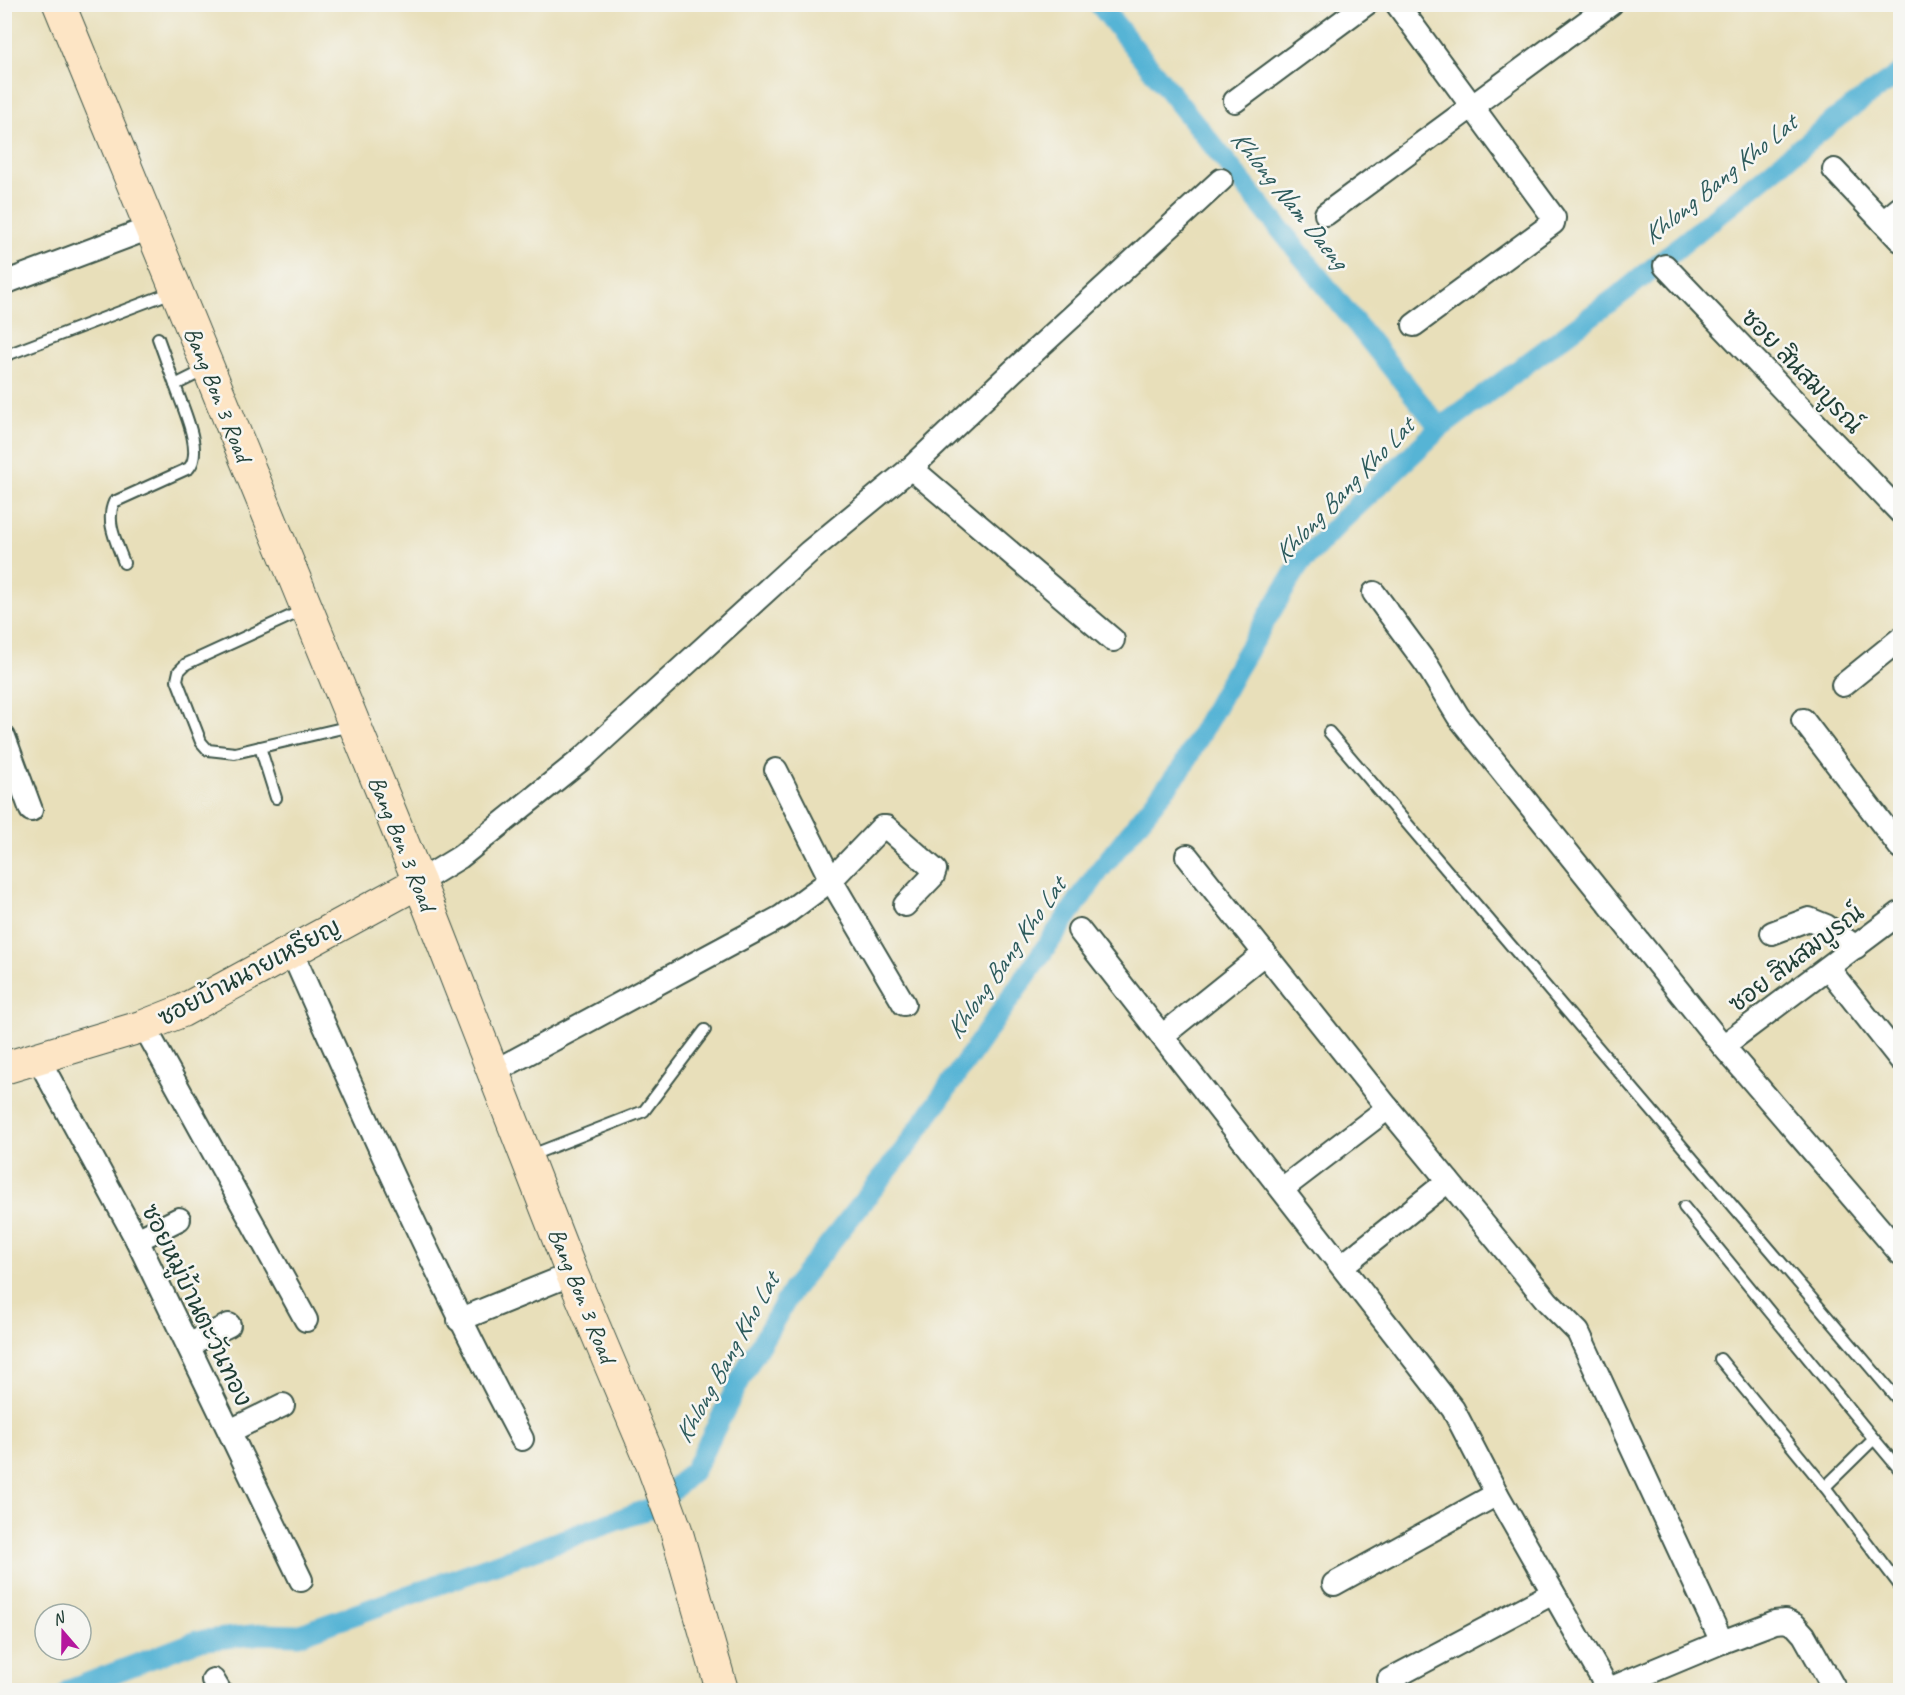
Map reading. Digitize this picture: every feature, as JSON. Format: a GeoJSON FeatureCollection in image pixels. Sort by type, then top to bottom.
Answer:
{"type":"FeatureCollection","features":[{"type":"Feature","properties":{"kind":"main road","name":"Bang Bon 3 Road"},"geometry":{"type":"LineString","coordinates":[[59,4],[419,882],[572,1274],[650,1459],[676,1530],[722,1690]]}},
{"type":"Feature","properties":{"kind":"main road","name":"ซอยบ้านนายเหรียญ"},"geometry":{"type":"LineString","coordinates":[[4,1068],[144,1026],[182,1011],[419,882]]}},
{"type":"Feature","properties":{"kind":"street"},"geometry":{"type":"LineString","coordinates":[[1235,101],[1366,4]]}},
{"type":"Feature","properties":{"kind":"street"},"geometry":{"type":"LineString","coordinates":[[1397,4],[1552,214],[1553,223],[1414,325]]}},
{"type":"Feature","properties":{"kind":"street"},"geometry":{"type":"LineString","coordinates":[[1326,214],[1611,4]]}},
{"type":"Feature","properties":{"kind":"street"},"geometry":{"type":"LineString","coordinates":[[1834,170],[1892,215],[1900,240]]}},
{"type":"Feature","properties":{"kind":"street"},"geometry":{"type":"LineString","coordinates":[[419,882],[460,857],[583,758],[809,552],[911,468],[1221,180]]}},
{"type":"Feature","properties":{"kind":"street"},"geometry":{"type":"LineString","coordinates":[[4,283],[150,228]]}},
{"type":"Feature","properties":{"kind":"street","name":"ซอย สินสมบูรณ์"},"geometry":{"type":"LineString","coordinates":[[1665,266],[1900,512]]}},
{"type":"Feature","properties":{"kind":"street"},"geometry":{"type":"LineString","coordinates":[[911,468],[1113,640]]}},
{"type":"Feature","properties":{"kind":"street"},"geometry":{"type":"LineString","coordinates":[[1374,593],[1427,665],[1458,716],[1723,1046],[1900,1252]]}},
{"type":"Feature","properties":{"kind":"street"},"geometry":{"type":"LineString","coordinates":[[1843,685],[1900,639]]}},
{"type":"Feature","properties":{"kind":"street"},"geometry":{"type":"LineString","coordinates":[[1803,720],[1900,848]]}},
{"type":"Feature","properties":{"kind":"street"},"geometry":{"type":"LineString","coordinates":[[6,745],[31,810]]}},
{"type":"Feature","properties":{"kind":"street"},"geometry":{"type":"LineString","coordinates":[[776,770],[831,880],[904,1004]]}},
{"type":"Feature","properties":{"kind":"street"},"geometry":{"type":"LineString","coordinates":[[493,1072],[781,917],[831,880],[882,827],[886,827],[923,859],[935,873],[905,905]]}},
{"type":"Feature","properties":{"kind":"street"},"geometry":{"type":"LineString","coordinates":[[1187,856],[1388,1108],[1548,1302],[1578,1332],[1722,1642]]}},
{"type":"Feature","properties":{"kind":"street","name":"ซอย สินสมบูรณ์"},"geometry":{"type":"LineString","coordinates":[[1723,1046],[1900,913]]}},
{"type":"Feature","properties":{"kind":"street"},"geometry":{"type":"LineString","coordinates":[[1772,933],[1809,919],[1826,926],[1856,947]]}},
{"type":"Feature","properties":{"kind":"street"},"geometry":{"type":"LineString","coordinates":[[1079,930],[1453,1409],[1497,1494],[1607,1690],[1722,1642],[1775,1622],[1785,1621],[1795,1625],[1804,1635],[1835,1690]]}},
{"type":"Feature","properties":{"kind":"street"},"geometry":{"type":"LineString","coordinates":[[291,950],[373,1135],[459,1320],[522,1439]]}},
{"type":"Feature","properties":{"kind":"street"},"geometry":{"type":"LineString","coordinates":[[1162,1036],[1265,953]]}},
{"type":"Feature","properties":{"kind":"street"},"geometry":{"type":"LineString","coordinates":[[1828,968],[1900,1059]]}},
{"type":"Feature","properties":{"kind":"street"},"geometry":{"type":"LineString","coordinates":[[144,1026],[306,1320]]}},
{"type":"Feature","properties":{"kind":"street","name":"ซอยหมู่บ้านตะวันทอง"},"geometry":{"type":"LineString","coordinates":[[38,1058],[137,1240],[301,1580]]}},
{"type":"Feature","properties":{"kind":"street"},"geometry":{"type":"LineString","coordinates":[[1282,1189],[1388,1108]]}},
{"type":"Feature","properties":{"kind":"street"},"geometry":{"type":"LineString","coordinates":[[1342,1266],[1448,1181]]}},
{"type":"Feature","properties":{"kind":"street"},"geometry":{"type":"LineString","coordinates":[[137,1240],[179,1219]]}},
{"type":"Feature","properties":{"kind":"street"},"geometry":{"type":"LineString","coordinates":[[459,1320],[572,1274]]}},
{"type":"Feature","properties":{"kind":"street"},"geometry":{"type":"LineString","coordinates":[[188,1345],[229,1325]]}},
{"type":"Feature","properties":{"kind":"street"},"geometry":{"type":"LineString","coordinates":[[230,1431],[283,1405]]}},
{"type":"Feature","properties":{"kind":"street"},"geometry":{"type":"LineString","coordinates":[[1334,1584],[1497,1494]]}},
{"type":"Feature","properties":{"kind":"street"},"geometry":{"type":"LineString","coordinates":[[1389,1680],[1553,1593]]}},
{"type":"Feature","properties":{"kind":"lane"},"geometry":{"type":"LineString","coordinates":[[4,356],[176,291]]}},
{"type":"Feature","properties":{"kind":"lane"},"geometry":{"type":"LineString","coordinates":[[124,563],[110,522],[114,502],[189,468],[195,461],[196,450],[158,338]]}},
{"type":"Feature","properties":{"kind":"lane"},"geometry":{"type":"LineString","coordinates":[[175,385],[208,369]]}},
{"type":"Feature","properties":{"kind":"lane"},"geometry":{"type":"LineString","coordinates":[[306,609],[186,664],[179,671],[177,680],[201,742],[208,750],[235,753],[354,725]]}},
{"type":"Feature","properties":{"kind":"lane"},"geometry":{"type":"LineString","coordinates":[[1329,732],[1900,1402]]}},
{"type":"Feature","properties":{"kind":"lane"},"geometry":{"type":"LineString","coordinates":[[260,747],[276,798]]}},
{"type":"Feature","properties":{"kind":"lane"},"geometry":{"type":"LineString","coordinates":[[526,1157],[644,1111],[705,1030]]}},
{"type":"Feature","properties":{"kind":"lane"},"geometry":{"type":"LineString","coordinates":[[1684,1207],[1900,1470]]}},
{"type":"Feature","properties":{"kind":"lane"},"geometry":{"type":"LineString","coordinates":[[1720,1359],[1825,1487],[1900,1586]]}},
{"type":"Feature","properties":{"kind":"lane"},"geometry":{"type":"LineString","coordinates":[[1825,1487],[1874,1439]]}},
{"type":"Feature","properties":{"kind":"waterway","name":"Khlong Nam Daeng"},"geometry":{"type":"LineString","coordinates":[[1099,4],[1440,428]]}},
{"type":"Feature","properties":{"kind":"waterway","name":"Khlong Bang Kho Lat"},"geometry":{"type":"LineString","coordinates":[[69,1690],[197,1641],[262,1634],[298,1635],[654,1507],[694,1470],[748,1365],[793,1289],[904,1150],[1099,871],[1182,768],[1237,668],[1299,565],[1341,521],[1440,428],[1626,290],[1838,117],[1900,73]]}}]}
